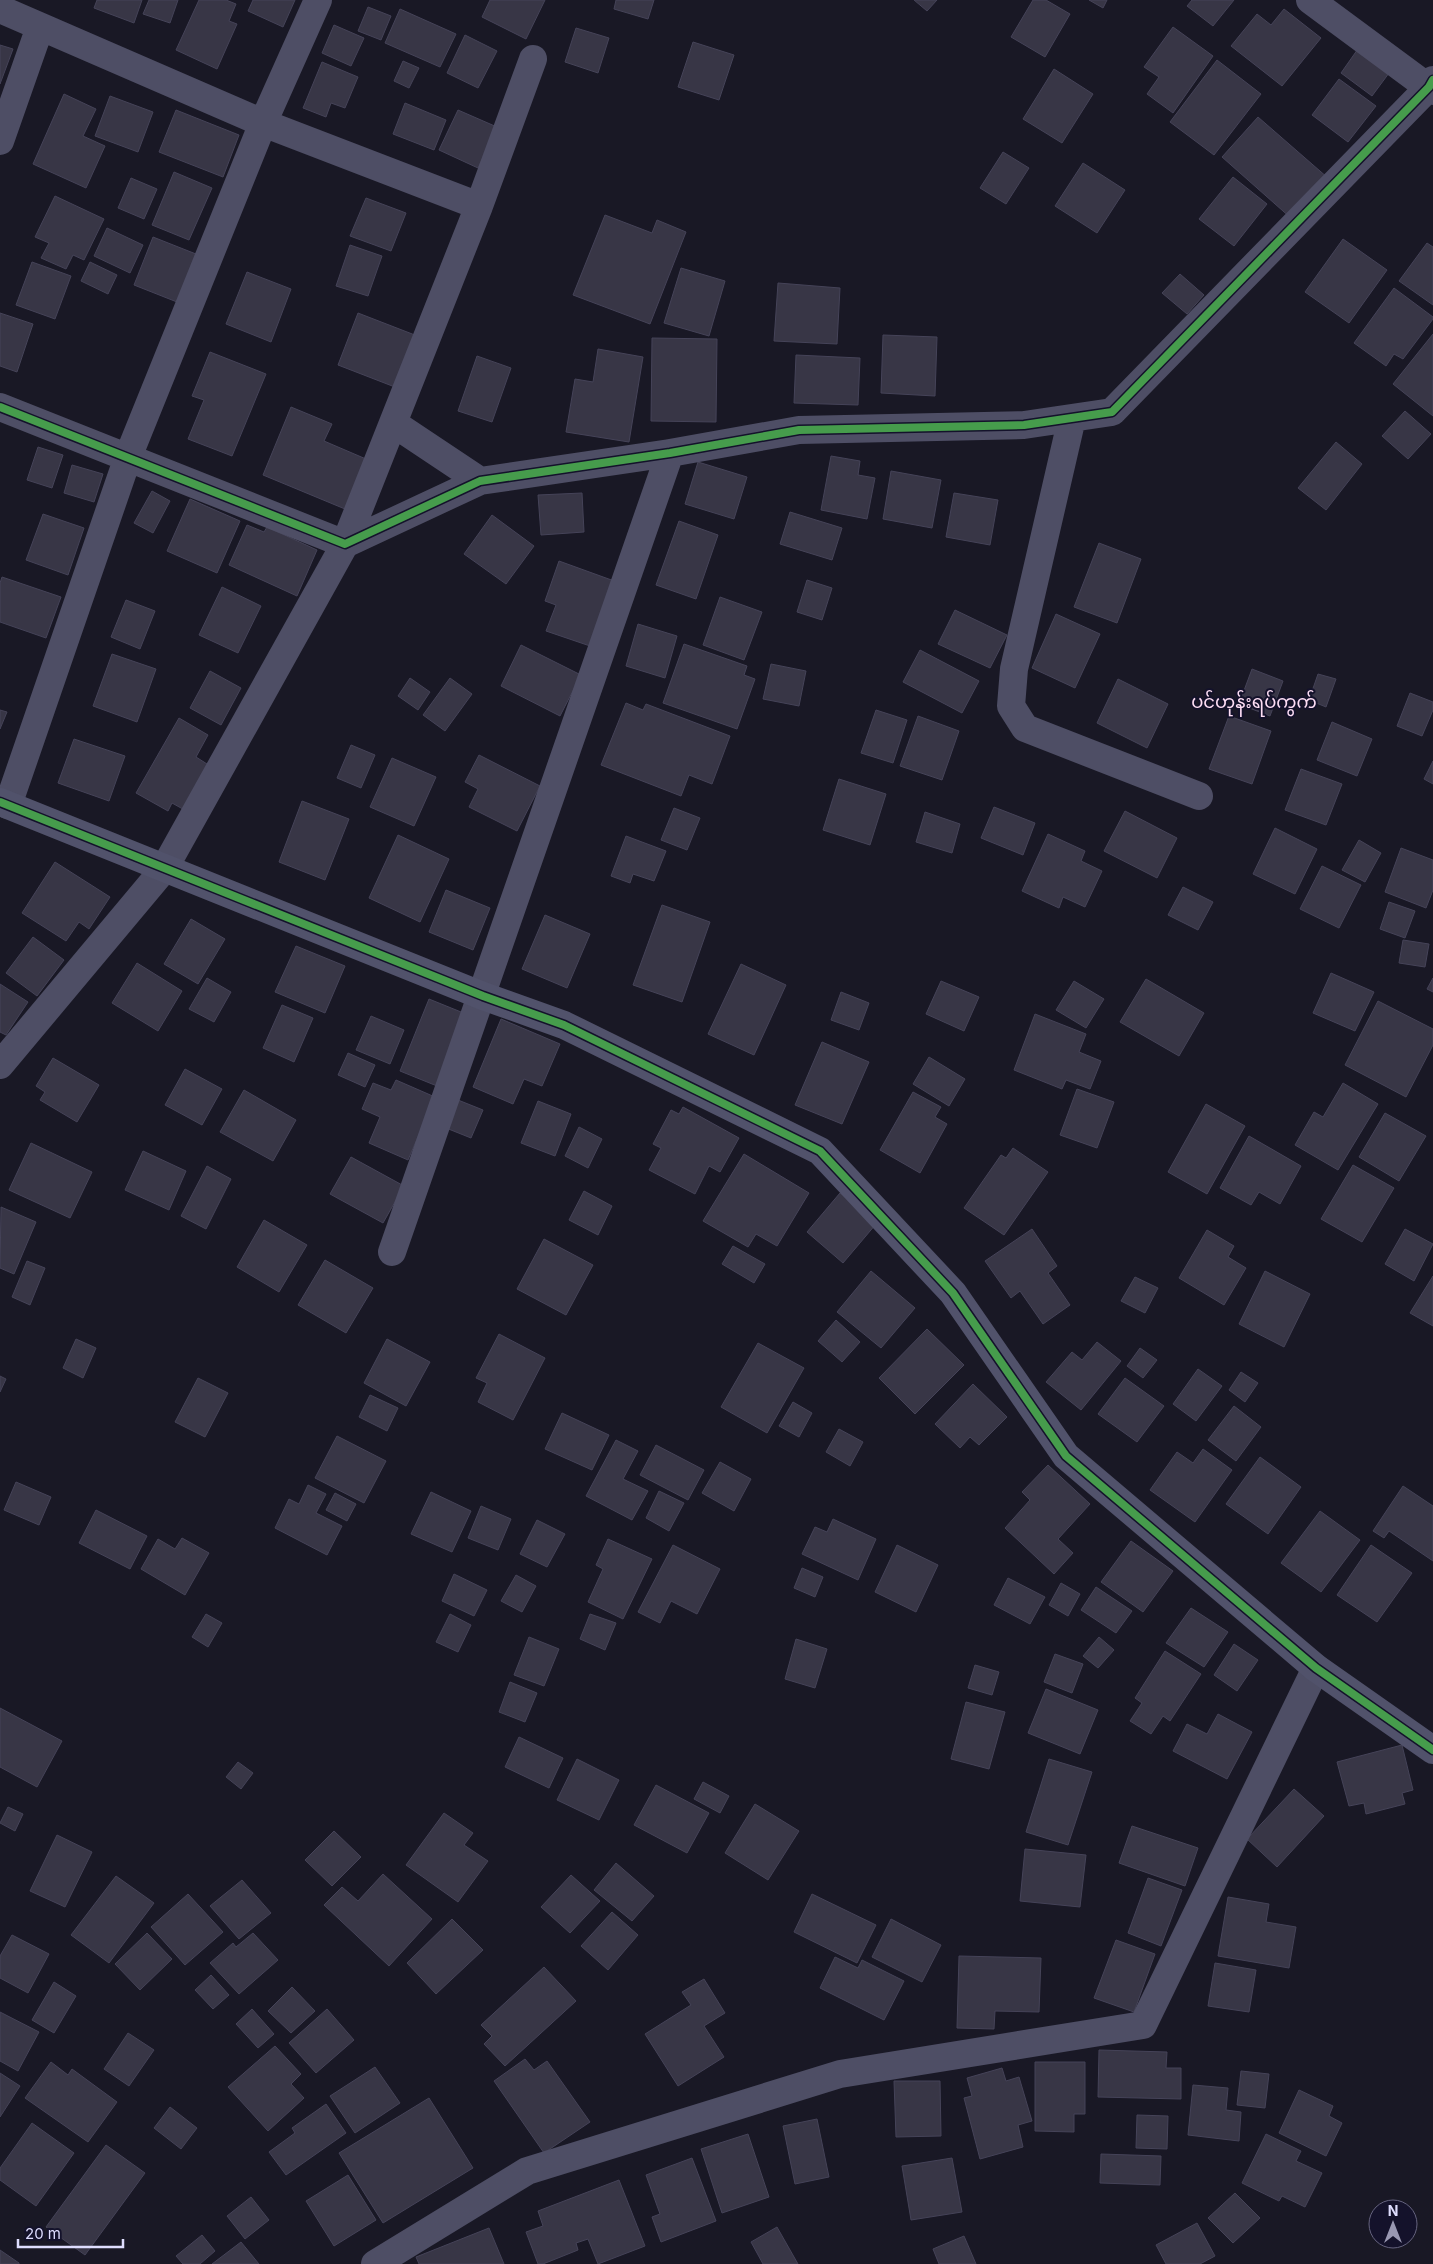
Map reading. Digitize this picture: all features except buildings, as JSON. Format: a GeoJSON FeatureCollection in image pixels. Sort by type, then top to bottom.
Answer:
{"type":"FeatureCollection","features":[{"type":"Feature","properties":{"kind":"street"},"geometry":{"type":"LineString","coordinates":[[318,0],[263,123],[128,458],[4,803],[482,996],[564,1025],[820,1150],[953,1293],[1066,1456],[1316,1668],[1433,1750]]}},
{"type":"Feature","properties":{"kind":"street"},"geometry":{"type":"LineString","coordinates":[[0,407],[345,544],[480,481],[670,453],[799,430],[1024,425],[1112,412],[1432,86],[1310,0]]}},
{"type":"Feature","properties":{"kind":"street"},"geometry":{"type":"LineString","coordinates":[[0,9],[263,123],[479,206]]}},
{"type":"Feature","properties":{"kind":"street"},"geometry":{"type":"LineString","coordinates":[[0,141],[40,27]]}},
{"type":"Feature","properties":{"kind":"street"},"geometry":{"type":"LineString","coordinates":[[0,1065],[164,869],[345,544],[479,206],[533,59]]}},
{"type":"Feature","properties":{"kind":"street"},"geometry":{"type":"LineString","coordinates":[[1072,418],[1014,669],[1011,706],[1026,728],[1200,796]]}},
{"type":"Feature","properties":{"kind":"street"},"geometry":{"type":"LineString","coordinates":[[393,423],[480,481]]}},
{"type":"Feature","properties":{"kind":"street"},"geometry":{"type":"LineString","coordinates":[[392,1252],[670,453]]}},
{"type":"Feature","properties":{"kind":"street"},"geometry":{"type":"LineString","coordinates":[[375,2264],[527,2171],[536,2168],[840,2074],[1143,2025],[1316,1668]]}},
{"type":"Feature","properties":{"kind":"cycle path"},"geometry":{"type":"LineString","coordinates":[[0,407],[345,544],[480,481],[670,453],[799,430],[1024,425],[1112,412],[1429,87],[1433,80]]}},
{"type":"Feature","properties":{"kind":"cycle path"},"geometry":{"type":"LineString","coordinates":[[0,802],[483,996],[564,1025],[820,1151],[953,1293],[1066,1456],[1316,1668],[1433,1750]]}},
{"type":"Feature","properties":{"kind":"district","name":"ပင်ဟုန်းရပ်ကွက်"},"geometry":{"type":"Point","coordinates":[1254,702]}}]}
